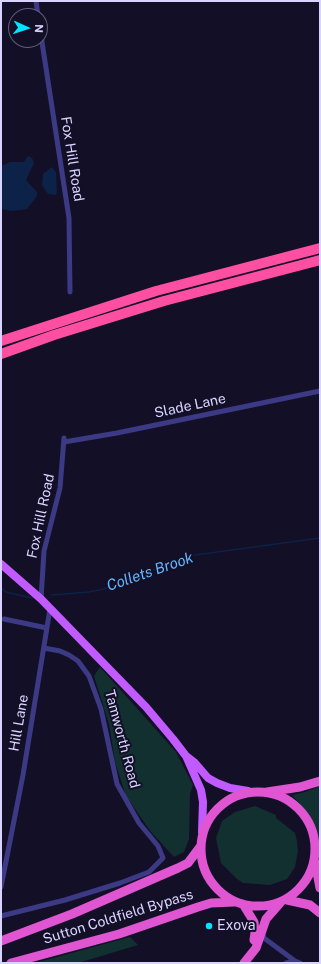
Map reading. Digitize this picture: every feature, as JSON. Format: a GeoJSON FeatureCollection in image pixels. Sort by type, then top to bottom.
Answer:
{"type":"FeatureCollection","features":[{"type":"Feature","properties":{"kind":"highway"},"geometry":{"type":"LineString","coordinates":[[1,341],[156,291],[320,248]]}},
{"type":"Feature","properties":{"kind":"highway"},"geometry":{"type":"LineString","coordinates":[[1,354],[54,335],[164,301],[320,260]]}},
{"type":"Feature","properties":{"kind":"highway"},"geometry":{"type":"LineString","coordinates":[[236,963],[250,948],[255,933],[254,922],[238,903],[219,890],[207,874],[202,860],[200,847],[202,832],[219,807],[231,798],[248,791],[267,792],[300,787],[320,781]]}},
{"type":"Feature","properties":{"kind":"highway"},"geometry":{"type":"LineString","coordinates":[[244,963],[256,948],[266,919],[305,879],[314,862],[318,848],[303,814],[287,800],[267,792]]}},
{"type":"Feature","properties":{"kind":"highway","name":"Sutton Coldfield Bypass"},"geometry":{"type":"LineString","coordinates":[[1,941],[72,914],[178,868],[188,863],[200,847]]}},
{"type":"Feature","properties":{"kind":"highway"},"geometry":{"type":"LineString","coordinates":[[314,862],[320,888]]}},
{"type":"Feature","properties":{"kind":"highway"},"geometry":{"type":"LineString","coordinates":[[238,903],[256,907],[283,902],[310,905],[320,914]]}},
{"type":"Feature","properties":{"kind":"highway","name":"Sutton Coldfield Bypass"},"geometry":{"type":"LineString","coordinates":[[11,963],[112,936],[198,906],[211,903],[238,903]]}},
{"type":"Feature","properties":{"kind":"main road","name":"Tamworth Road"},"geometry":{"type":"LineString","coordinates":[[1,564],[41,599],[146,707],[186,756],[195,763],[208,778],[230,788],[248,791]]}},
{"type":"Feature","properties":{"kind":"main road","name":"Tamworth Road"},"geometry":{"type":"LineString","coordinates":[[186,756],[200,790],[203,802],[202,832]]}},
{"type":"Feature","properties":{"kind":"street","name":"Fox Hill Road"},"geometry":{"type":"LineString","coordinates":[[43,48],[69,218],[70,292]]}},
{"type":"Feature","properties":{"kind":"street","name":"Slade Lane"},"geometry":{"type":"LineString","coordinates":[[64,440],[117,433],[320,391]]}},
{"type":"Feature","properties":{"kind":"street","name":"Fox Hill Road"},"geometry":{"type":"LineString","coordinates":[[41,599],[44,550],[60,488],[64,440]]}},
{"type":"Feature","properties":{"kind":"street","name":"Hill Lane"},"geometry":{"type":"LineString","coordinates":[[1,887],[23,775],[50,609]]}},
{"type":"Feature","properties":{"kind":"street"},"geometry":{"type":"LineString","coordinates":[[4,619],[47,628]]}},
{"type":"Feature","properties":{"kind":"street","name":"Tamworth Road"},"geometry":{"type":"LineString","coordinates":[[1,916],[65,900],[120,883],[149,872],[160,863],[162,858],[162,852],[135,817],[117,784],[101,709],[89,676],[84,668],[74,658],[60,651],[44,648]]}},
{"type":"Feature","properties":{"kind":"street"},"geometry":{"type":"LineString","coordinates":[[261,931],[264,938],[297,962]]}},
{"type":"Feature","properties":{"kind":"street"},"geometry":{"type":"LineString","coordinates":[[286,963],[297,962]]}},
{"type":"Feature","properties":{"kind":"green space"},"geometry":{"type":"Polygon","coordinates":[[[100,667],[176,752],[193,785],[190,794],[189,839],[184,852],[174,857],[151,832],[126,796],[115,762],[109,724],[94,676],[100,667]]]}},
{"type":"Feature","properties":{"kind":"green space"},"geometry":{"type":"Polygon","coordinates":[[[320,786],[319,839],[308,814],[292,795],[320,786]]]}},
{"type":"Feature","properties":{"kind":"green space"},"geometry":{"type":"Polygon","coordinates":[[[255,806],[276,815],[276,818],[295,833],[297,841],[298,851],[295,867],[287,879],[270,885],[243,883],[237,879],[221,863],[216,838],[222,821],[235,812],[255,806]]]}},
{"type":"Feature","properties":{"kind":"green space"},"geometry":{"type":"Polygon","coordinates":[[[130,937],[138,945],[78,963],[35,963],[130,937]]]}},
{"type":"Feature","properties":{"kind":"water"},"geometry":{"type":"Polygon","coordinates":[[[28,156],[32,158],[34,163],[26,180],[37,192],[37,196],[27,209],[12,211],[1,209],[1,166],[10,162],[24,162],[28,156]]]}},
{"type":"Feature","properties":{"kind":"water"},"geometry":{"type":"Polygon","coordinates":[[[52,167],[56,172],[56,195],[48,194],[42,185],[43,174],[52,167]]]}},
{"type":"Feature","properties":{"kind":"waterway","name":"Collets Brook"},"geometry":{"type":"LineString","coordinates":[[51,595],[89,592],[104,589],[188,556],[320,538]]}},
{"type":"Feature","properties":{"kind":"waterway","name":"Collets Brook"},"geometry":{"type":"LineString","coordinates":[[1,588],[6,592],[32,598]]}},
{"type":"Feature","properties":{"kind":"place","name":"Exova"},"geometry":{"type":"Point","coordinates":[209,926]}}]}
